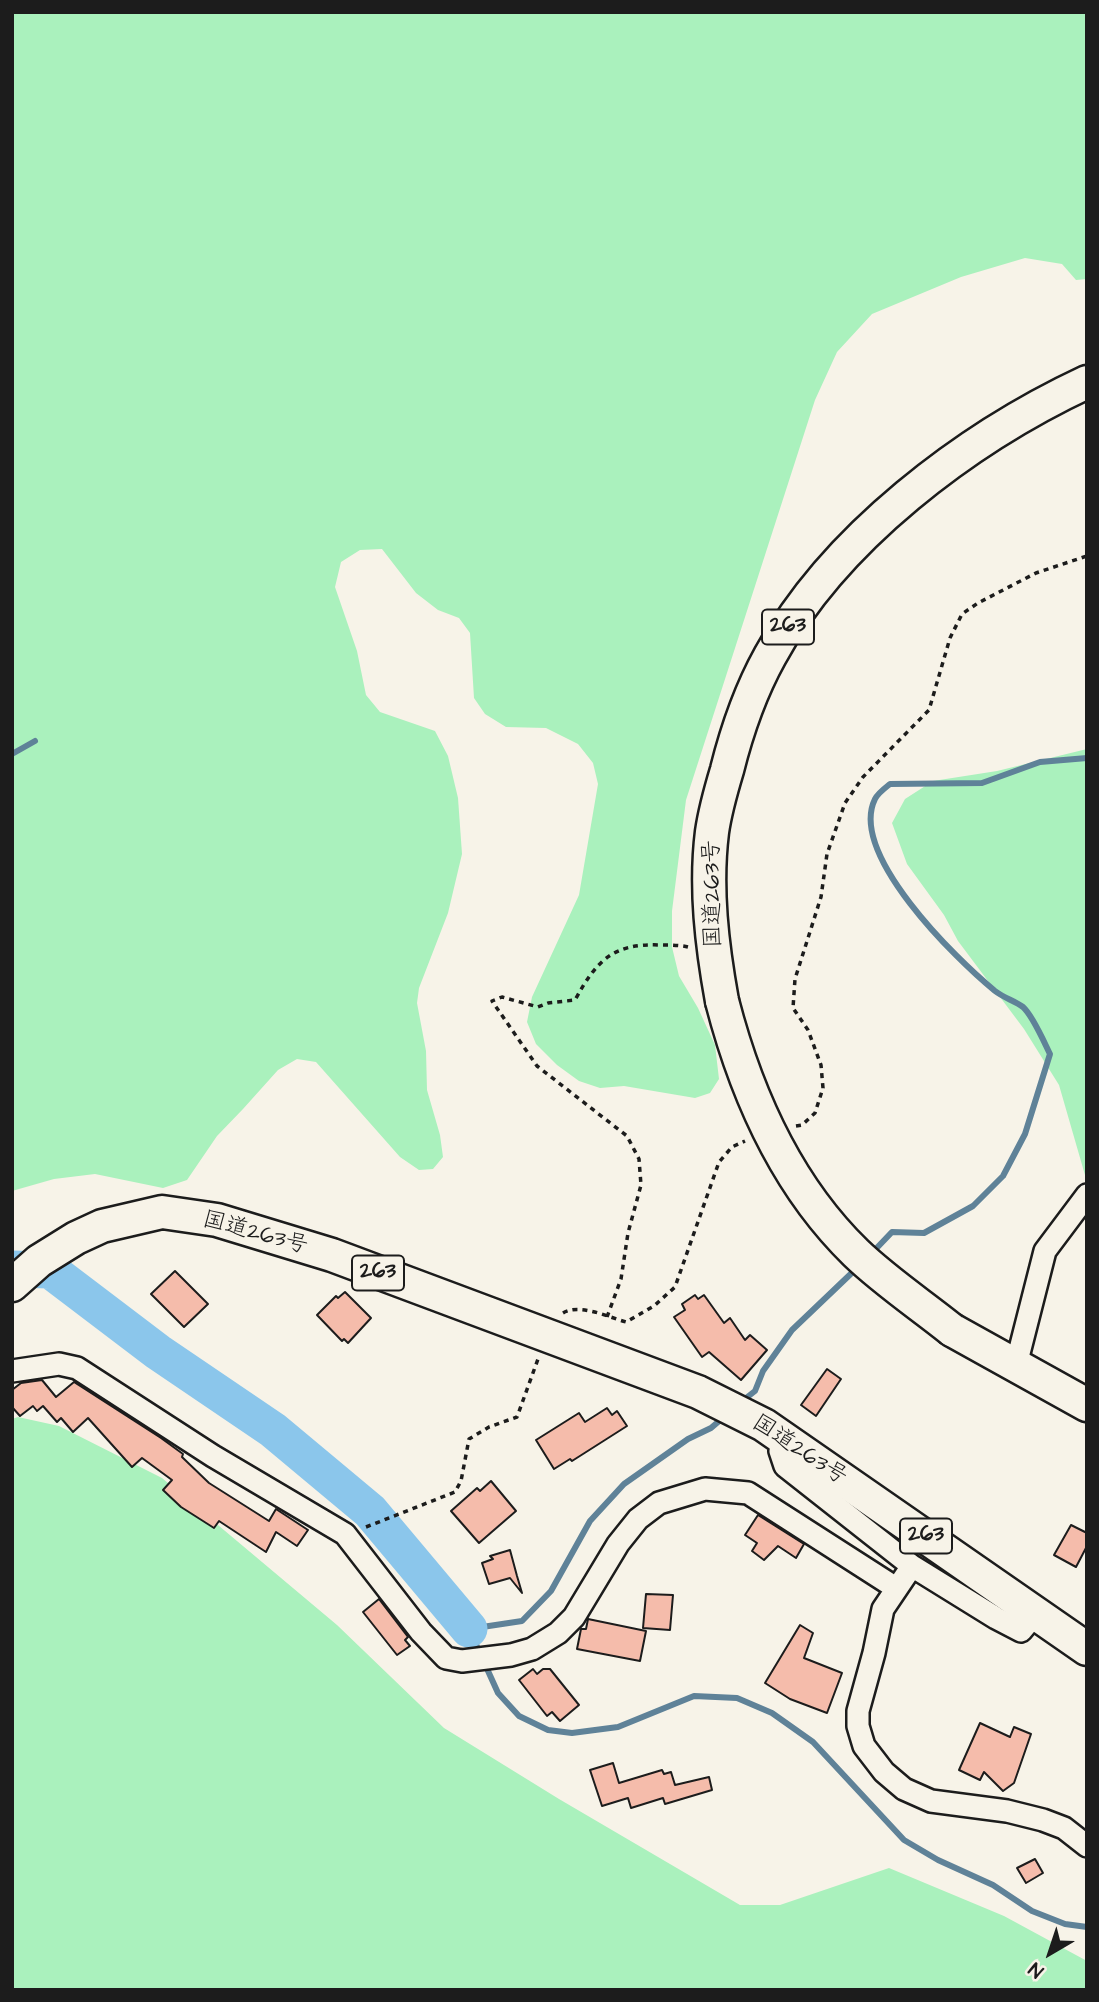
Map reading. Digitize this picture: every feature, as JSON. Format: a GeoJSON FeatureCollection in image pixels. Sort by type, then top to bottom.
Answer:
{"type":"FeatureCollection","features":[{"type":"Feature","properties":{"kind":"highway","name":"国道263号"},"geometry":{"type":"LineString","coordinates":[[1087,382],[1043,402],[954,461],[900,501],[843,558],[813,593],[771,655],[739,724],[712,832],[710,877],[715,962],[732,1041],[774,1142],[805,1193],[856,1253],[952,1330],[1087,1405]]}},
{"type":"Feature","properties":{"kind":"highway","name":"国道263号"},"geometry":{"type":"LineString","coordinates":[[12,1285],[53,1251],[102,1226],[162,1212],[217,1220],[332,1255],[698,1392],[775,1433],[1087,1649]]}},
{"type":"Feature","properties":{"kind":"street"},"geometry":{"type":"LineString","coordinates":[[1016,1365],[1045,1251],[1087,1195]]}},
{"type":"Feature","properties":{"kind":"street"},"geometry":{"type":"LineString","coordinates":[[12,1371],[59,1364],[77,1368],[213,1456],[345,1534],[421,1632],[446,1658],[462,1661],[511,1655],[532,1649],[558,1633],[574,1617],[618,1544],[638,1519],[659,1503],[705,1489],[748,1493],[896,1588]]}},
{"type":"Feature","properties":{"kind":"street"},"geometry":{"type":"LineString","coordinates":[[775,1433],[785,1466],[912,1566],[1021,1631],[1036,1613]]}},
{"type":"Feature","properties":{"kind":"street"},"geometry":{"type":"LineString","coordinates":[[912,1566],[883,1609],[858,1711],[858,1726],[864,1746],[884,1772],[904,1789],[931,1801],[1007,1811],[1043,1820],[1064,1828],[1087,1846]]}},
{"type":"Feature","properties":{"kind":"path"},"geometry":{"type":"LineString","coordinates":[[607,1317],[621,1279],[628,1233],[641,1185],[639,1159],[627,1136],[537,1066],[492,1001],[502,997],[538,1007],[575,1000],[590,973],[616,951],[637,944],[687,946],[699,961],[715,962]]}},
{"type":"Feature","properties":{"kind":"path"},"geometry":{"type":"LineString","coordinates":[[345,1534],[404,1513]]}},
{"type":"Feature","properties":{"kind":"green space"},"geometry":{"type":"Polygon","coordinates":[[[12,12],[1087,12],[1087,279],[1076,280],[1062,264],[1025,258],[961,277],[872,314],[837,352],[815,400],[686,800],[672,911],[672,947],[679,976],[715,1045],[719,1079],[710,1093],[695,1098],[624,1086],[600,1088],[579,1081],[557,1065],[536,1044],[527,1022],[532,997],[579,895],[598,784],[593,763],[578,744],[546,728],[506,727],[485,714],[474,698],[470,633],[459,618],[438,610],[416,593],[382,549],[360,550],[341,562],[335,587],[357,651],[366,695],[380,712],[435,731],[448,756],[458,798],[462,854],[448,913],[419,988],[417,1003],[426,1051],[427,1090],[440,1135],[443,1157],[433,1169],[419,1170],[400,1157],[316,1062],[297,1059],[278,1070],[217,1136],[187,1180],[163,1188],[95,1174],[54,1179],[12,1191],[12,12]]]}},
{"type":"Feature","properties":{"kind":"green space"},"geometry":{"type":"Polygon","coordinates":[[[1087,749],[1087,1182],[1059,1085],[1024,1029],[958,941],[944,915],[907,864],[892,823],[905,799],[933,781],[997,771],[1087,749]]]}},
{"type":"Feature","properties":{"kind":"green space"},"geometry":{"type":"Polygon","coordinates":[[[18,1417],[59,1426],[162,1478],[337,1625],[444,1728],[740,1905],[780,1905],[889,1868],[1004,1916],[1087,1961],[1087,1990],[12,1990],[12,1419],[18,1417]]]}},
{"type":"Feature","properties":{"kind":"building"},"geometry":{"type":"Polygon","coordinates":[[[175,1271],[208,1304],[184,1327],[151,1294],[175,1271]]]}},
{"type":"Feature","properties":{"kind":"building"},"geometry":{"type":"Polygon","coordinates":[[[345,1292],[371,1318],[348,1343],[344,1339],[342,1341],[317,1315],[336,1296],[338,1298],[345,1292]]]}},
{"type":"Feature","properties":{"kind":"building"},"geometry":{"type":"Polygon","coordinates":[[[695,1295],[698,1299],[704,1295],[724,1323],[730,1318],[745,1340],[750,1335],[767,1350],[741,1380],[709,1352],[702,1357],[674,1317],[685,1310],[682,1304],[695,1295]]]}},
{"type":"Feature","properties":{"kind":"building"},"geometry":{"type":"Polygon","coordinates":[[[827,1369],[841,1379],[816,1416],[801,1405],[827,1369]]]}},
{"type":"Feature","properties":{"kind":"building"},"geometry":{"type":"Polygon","coordinates":[[[42,1380],[56,1397],[74,1382],[161,1438],[183,1454],[182,1457],[209,1483],[269,1521],[276,1509],[308,1530],[297,1546],[276,1532],[266,1552],[219,1521],[214,1528],[181,1507],[163,1490],[172,1480],[142,1458],[132,1467],[88,1418],[73,1432],[61,1418],[57,1422],[43,1406],[37,1411],[33,1406],[20,1416],[12,1407],[12,1390],[21,1383],[42,1380]]]}},
{"type":"Feature","properties":{"kind":"building"},"geometry":{"type":"Polygon","coordinates":[[[607,1408],[612,1415],[617,1411],[627,1426],[572,1461],[570,1459],[554,1469],[536,1440],[579,1413],[585,1422],[607,1408]]]}},
{"type":"Feature","properties":{"kind":"building"},"geometry":{"type":"Polygon","coordinates":[[[491,1481],[516,1511],[479,1543],[451,1511],[477,1488],[480,1491],[491,1481]]]}},
{"type":"Feature","properties":{"kind":"building"},"geometry":{"type":"Polygon","coordinates":[[[758,1515],[804,1544],[796,1558],[778,1546],[764,1560],[752,1551],[757,1543],[745,1535],[758,1515]]]}},
{"type":"Feature","properties":{"kind":"building"},"geometry":{"type":"Polygon","coordinates":[[[1071,1525],[1087,1533],[1087,1546],[1076,1567],[1054,1555],[1071,1525]]]}},
{"type":"Feature","properties":{"kind":"building"},"geometry":{"type":"Polygon","coordinates":[[[510,1550],[522,1593],[510,1578],[489,1584],[482,1563],[493,1559],[490,1556],[510,1550]]]}},
{"type":"Feature","properties":{"kind":"building"},"geometry":{"type":"Polygon","coordinates":[[[646,1594],[673,1595],[670,1630],[643,1628],[646,1594]]]}},
{"type":"Feature","properties":{"kind":"building"},"geometry":{"type":"Polygon","coordinates":[[[379,1599],[408,1637],[405,1640],[410,1646],[397,1655],[363,1612],[379,1599]]]}},
{"type":"Feature","properties":{"kind":"building"},"geometry":{"type":"Polygon","coordinates":[[[588,1619],[646,1631],[640,1661],[577,1649],[581,1629],[586,1629],[588,1619]]]}},
{"type":"Feature","properties":{"kind":"building"},"geometry":{"type":"Polygon","coordinates":[[[800,1625],[813,1633],[804,1658],[842,1673],[827,1713],[790,1699],[765,1683],[800,1625]]]}},
{"type":"Feature","properties":{"kind":"building"},"geometry":{"type":"Polygon","coordinates":[[[533,1669],[537,1674],[543,1669],[550,1669],[579,1705],[560,1721],[552,1712],[547,1716],[519,1680],[533,1669]]]}},
{"type":"Feature","properties":{"kind":"building"},"geometry":{"type":"Polygon","coordinates":[[[980,1723],[1010,1737],[1014,1727],[1031,1734],[1014,1783],[1003,1791],[984,1772],[980,1780],[959,1770],[980,1723]]]}},
{"type":"Feature","properties":{"kind":"building"},"geometry":{"type":"Polygon","coordinates":[[[613,1763],[619,1783],[662,1770],[664,1774],[671,1772],[675,1785],[709,1777],[712,1790],[665,1804],[663,1798],[631,1808],[628,1798],[602,1806],[590,1770],[613,1763]]]}},
{"type":"Feature","properties":{"kind":"building"},"geometry":{"type":"Polygon","coordinates":[[[1035,1859],[1043,1873],[1026,1883],[1017,1868],[1035,1859]]]}},
{"type":"Feature","properties":{"kind":"waterway"},"geometry":{"type":"LineString","coordinates":[[12,754],[35,741]]}},
{"type":"Feature","properties":{"kind":"waterway"},"geometry":{"type":"LineString","coordinates":[[871,1254],[892,1232],[924,1233],[973,1206],[1003,1176],[1025,1134],[1050,1054],[1027,1011],[1002,996],[978,976],[910,904],[877,848],[871,822],[875,799],[890,784],[982,783],[1040,762],[1087,758]]}},
{"type":"Feature","properties":{"kind":"waterway"},"geometry":{"type":"LineString","coordinates":[[741,1402],[755,1391],[763,1371],[792,1330],[858,1267]]}},
{"type":"Feature","properties":{"kind":"waterway"},"geometry":{"type":"LineString","coordinates":[[12,1269],[50,1270],[158,1352],[273,1430],[370,1511],[469,1629]]}},
{"type":"Feature","properties":{"kind":"waterway"},"geometry":{"type":"LineString","coordinates":[[725,1416],[711,1428],[688,1439],[624,1484],[590,1521],[551,1591],[522,1621],[469,1629],[498,1693],[519,1716],[548,1730],[572,1733],[618,1727],[694,1696],[737,1698],[772,1713],[813,1742],[904,1840],[938,1860],[993,1885],[1032,1911],[1065,1924],[1087,1927]]}}]}
